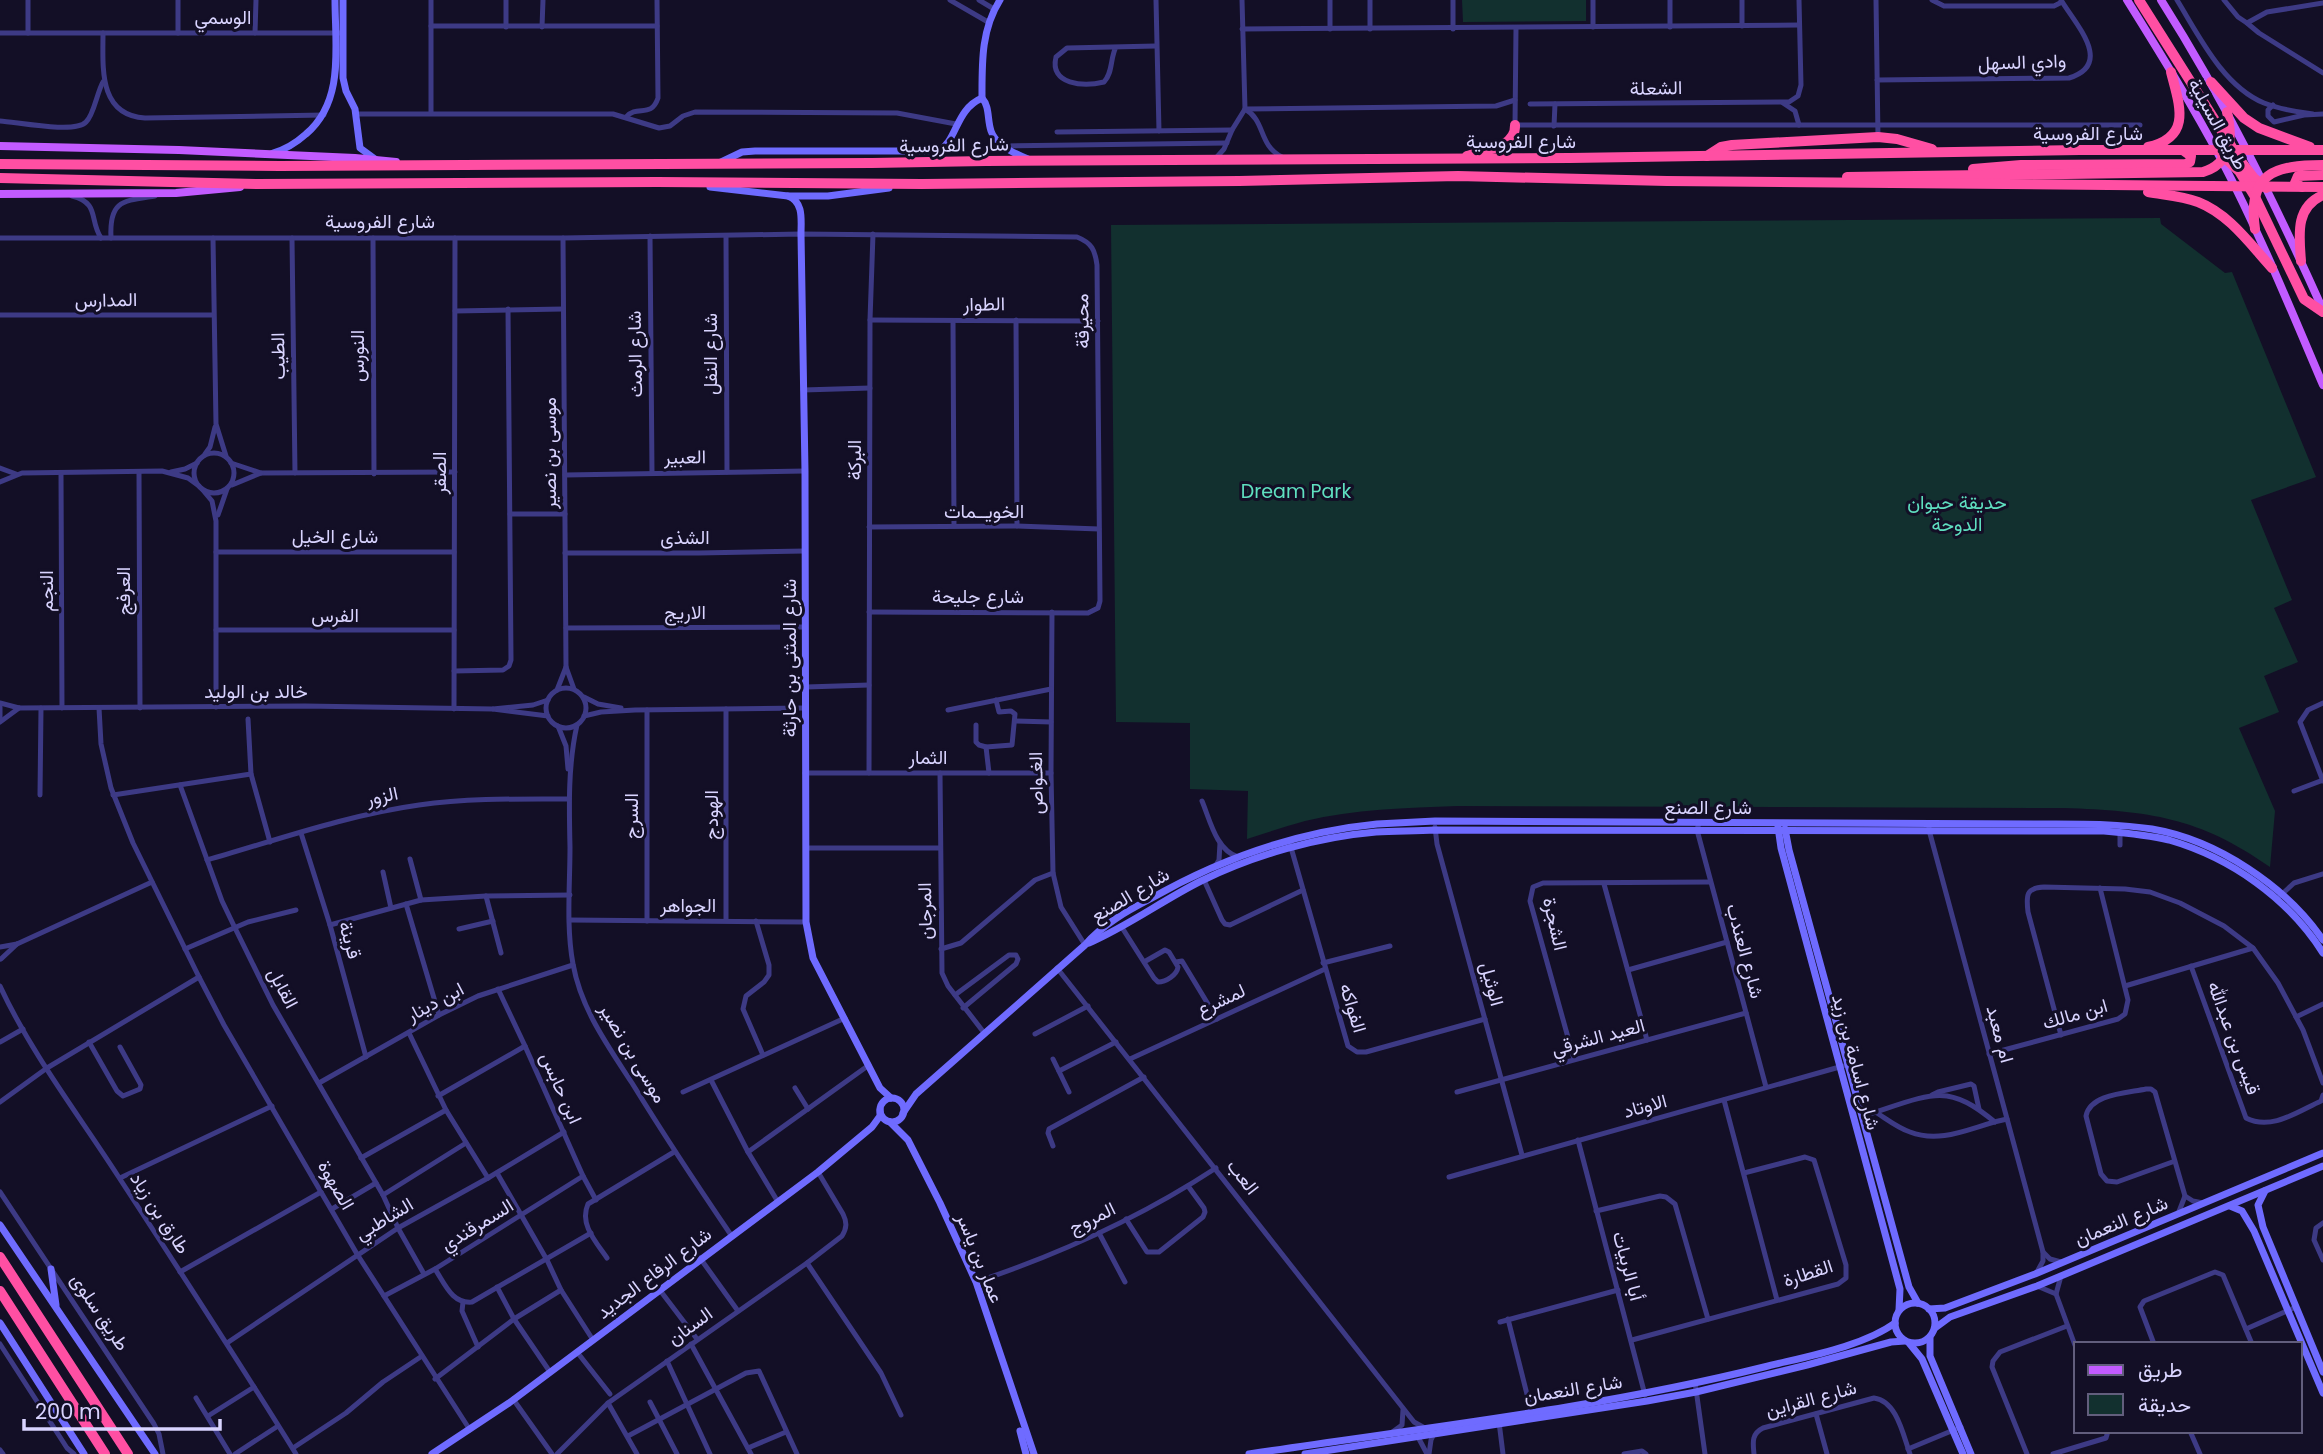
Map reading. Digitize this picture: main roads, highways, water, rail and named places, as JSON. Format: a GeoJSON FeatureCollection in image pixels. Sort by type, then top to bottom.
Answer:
{"type":"FeatureCollection","features":[{"type":"Feature","properties":{"kind":"highway"},"geometry":{"type":"LineString","coordinates":[[2139,0],[2239,171],[2259,188],[2300,292],[2310,305],[2323,311]]}},
{"type":"Feature","properties":{"kind":"highway"},"geometry":{"type":"LineString","coordinates":[[2129,151],[2162,143],[2177,129],[2180,109],[2171,72]]}},
{"type":"Feature","properties":{"kind":"highway"},"geometry":{"type":"LineString","coordinates":[[2211,82],[2244,118],[2259,128],[2321,150]]}},
{"type":"Feature","properties":{"kind":"highway"},"geometry":{"type":"LineString","coordinates":[[1781,182],[1867,175],[2199,172],[2212,169],[2228,153],[2227,112]]}},
{"type":"Feature","properties":{"kind":"highway"},"geometry":{"type":"LineString","coordinates":[[1457,159],[1511,140],[1515,128]]}},
{"type":"Feature","properties":{"kind":"highway"},"geometry":{"type":"LineString","coordinates":[[1706,156],[1721,147],[1732,145],[1878,137],[1897,139],[1946,152]]}},
{"type":"Feature","properties":{"kind":"highway"},"geometry":{"type":"LineString","coordinates":[[1909,175],[2021,165],[2186,164],[2190,162],[2191,156],[2184,150]]}},
{"type":"Feature","properties":{"kind":"highway"},"geometry":{"type":"LineString","coordinates":[[2216,150],[2228,153],[2248,150],[2321,150]]}},
{"type":"Feature","properties":{"kind":"highway","name":"شارع الفروسية"},"geometry":{"type":"LineString","coordinates":[[0,164],[428,166],[1457,159],[2216,150]]}},
{"type":"Feature","properties":{"kind":"highway"},"geometry":{"type":"LineString","coordinates":[[2255,229],[2259,188],[2272,173],[2286,167],[2323,165]]}},
{"type":"Feature","properties":{"kind":"highway"},"geometry":{"type":"LineString","coordinates":[[2303,188],[2295,183],[2298,176],[2323,175]]}},
{"type":"Feature","properties":{"kind":"highway","name":"شارع الفروسية"},"geometry":{"type":"LineString","coordinates":[[0,177],[257,184],[922,184],[1458,176],[2120,187],[2323,187]]}},
{"type":"Feature","properties":{"kind":"highway"},"geometry":{"type":"LineString","coordinates":[[2120,187],[2188,199],[2210,208],[2231,223],[2273,268]]}},
{"type":"Feature","properties":{"kind":"highway"},"geometry":{"type":"LineString","coordinates":[[2301,261],[2301,218],[2308,204],[2323,195]]}},
{"type":"Feature","properties":{"kind":"highway"},"geometry":{"type":"LineString","coordinates":[[0,1257],[128,1454]]}},
{"type":"Feature","properties":{"kind":"highway"},"geometry":{"type":"LineString","coordinates":[[0,1291],[104,1454]]}},
{"type":"Feature","properties":{"kind":"main road","name":"طريق السيلية"},"geometry":{"type":"LineString","coordinates":[[2127,0],[2216,150]]}},
{"type":"Feature","properties":{"kind":"main road","name":"طريق السيلية"},"geometry":{"type":"LineString","coordinates":[[2161,0],[2211,82],[2248,150],[2259,188],[2301,261],[2323,311]]}},
{"type":"Feature","properties":{"kind":"main road","name":"شارع الفروسية"},"geometry":{"type":"LineString","coordinates":[[0,146],[263,153],[375,159],[428,166]]}},
{"type":"Feature","properties":{"kind":"main road","name":"طريق السيلية"},"geometry":{"type":"LineString","coordinates":[[2228,153],[2235,188],[2273,268],[2323,386]]}},
{"type":"Feature","properties":{"kind":"main road","name":"شارع الفروسية"},"geometry":{"type":"LineString","coordinates":[[0,194],[176,193],[257,184]]}},
{"type":"Feature","properties":{"kind":"park label","name":"Dream Park"},"geometry":{"type":"Point","coordinates":[1296,491]}},
{"type":"Feature","properties":{"kind":"park label","name":"حديقة حيوان الدوحة"},"geometry":{"type":"Point","coordinates":[1957,513]}}]}
